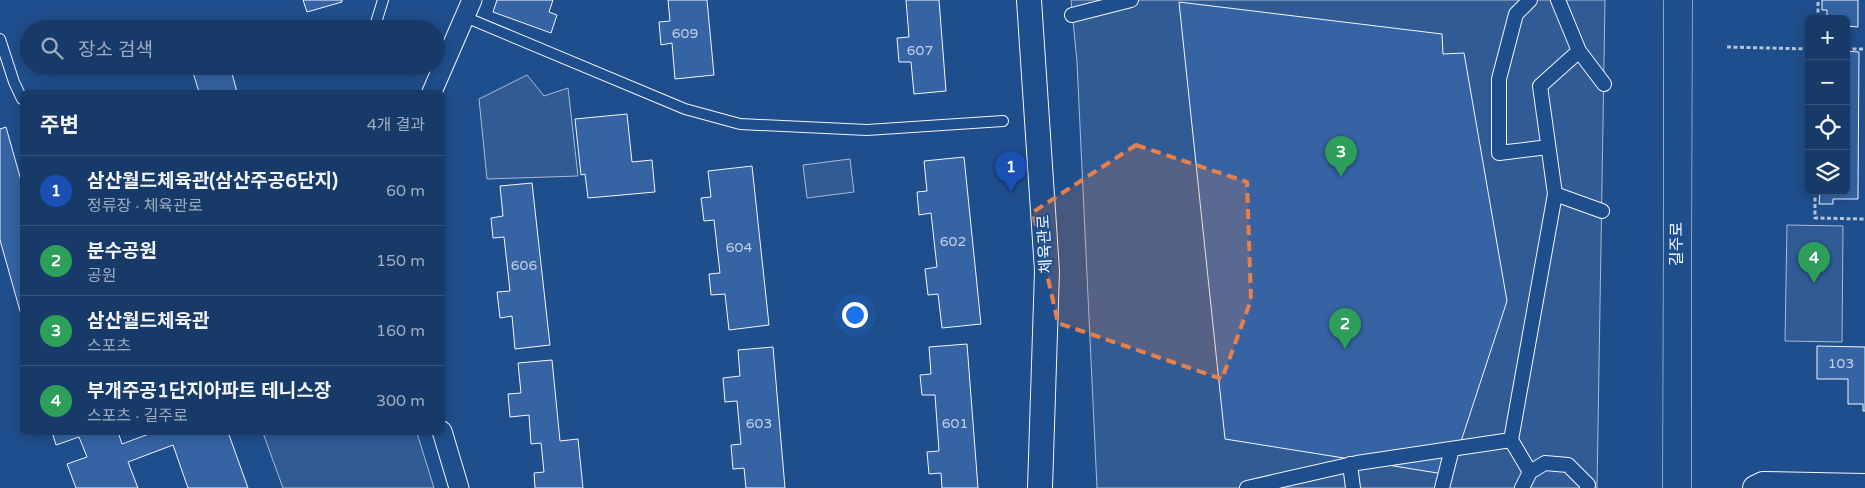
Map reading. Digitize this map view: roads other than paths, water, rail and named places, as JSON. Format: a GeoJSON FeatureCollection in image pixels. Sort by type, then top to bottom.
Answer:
{"type":"FeatureCollection","features":[{"type":"Feature","properties":{"kind":"main road","name":"길주로"},"geometry":{"type":"LineString","coordinates":[[1677,488],[1678,0]]}},
{"type":"Feature","properties":{"kind":"street","name":"체육관로"},"geometry":{"type":"LineString","coordinates":[[1029,0],[1047,271],[1040,488]]}},
{"type":"Feature","properties":{"kind":"street"},"geometry":{"type":"LineString","coordinates":[[1072,14],[1131,0]]}},
{"type":"Feature","properties":{"kind":"street"},"geometry":{"type":"LineString","coordinates":[[1530,0],[1516,14],[1499,79],[1499,153],[1548,147]]}},
{"type":"Feature","properties":{"kind":"street"},"geometry":{"type":"LineString","coordinates":[[1558,0],[1579,51],[1604,84]]}},
{"type":"Feature","properties":{"kind":"street"},"geometry":{"type":"LineString","coordinates":[[445,62],[468,8]]}},
{"type":"Feature","properties":{"kind":"street"},"geometry":{"type":"LineString","coordinates":[[1530,472],[1511,440],[1555,194],[1540,86],[1579,51]]}},
{"type":"Feature","properties":{"kind":"street"},"geometry":{"type":"LineString","coordinates":[[433,90],[439,75]]}},
{"type":"Feature","properties":{"kind":"street"},"geometry":{"type":"LineString","coordinates":[[1555,194],[1602,211]]}},
{"type":"Feature","properties":{"kind":"street"},"geometry":{"type":"LineString","coordinates":[[443,435],[459,488]]}},
{"type":"Feature","properties":{"kind":"street"},"geometry":{"type":"LineString","coordinates":[[1247,488],[1350,464],[1511,440]]}},
{"type":"Feature","properties":{"kind":"street"},"geometry":{"type":"LineString","coordinates":[[1442,488],[1452,448]]}},
{"type":"Feature","properties":{"kind":"street"},"geometry":{"type":"LineString","coordinates":[[1522,488],[1530,472],[1545,463],[1568,465],[1588,485],[1587,488]]}},
{"type":"Feature","properties":{"kind":"street"},"geometry":{"type":"LineString","coordinates":[[1350,464],[1353,488]]}},
{"type":"Feature","properties":{"kind":"street"},"geometry":{"type":"LineString","coordinates":[[1755,488],[1763,484],[1865,486]]}},
{"type":"Feature","properties":{"kind":"lane"},"geometry":{"type":"LineString","coordinates":[[377,20],[383,0]]}},
{"type":"Feature","properties":{"kind":"lane"},"geometry":{"type":"LineString","coordinates":[[468,8],[686,110],[740,124],[867,130],[1003,121]]}},
{"type":"Feature","properties":{"kind":"lane"},"geometry":{"type":"LineString","coordinates":[[0,39],[20,95]]}},
{"type":"Feature","properties":{"kind":"place","name":"삼산월드체육관"},"geometry":{"type":"Point","coordinates":[1341,177]}},
{"type":"Feature","properties":{"kind":"place","name":"삼산월드체육관(삼산주공6단지)"},"geometry":{"type":"Point","coordinates":[1011,192]}},
{"type":"Feature","properties":{"kind":"place","name":"부개주공1단지아파트 테니스장"},"geometry":{"type":"Point","coordinates":[1814,283]}},
{"type":"Feature","properties":{"kind":"place","name":"분수공원"},"geometry":{"type":"Point","coordinates":[1345,349]}}]}
